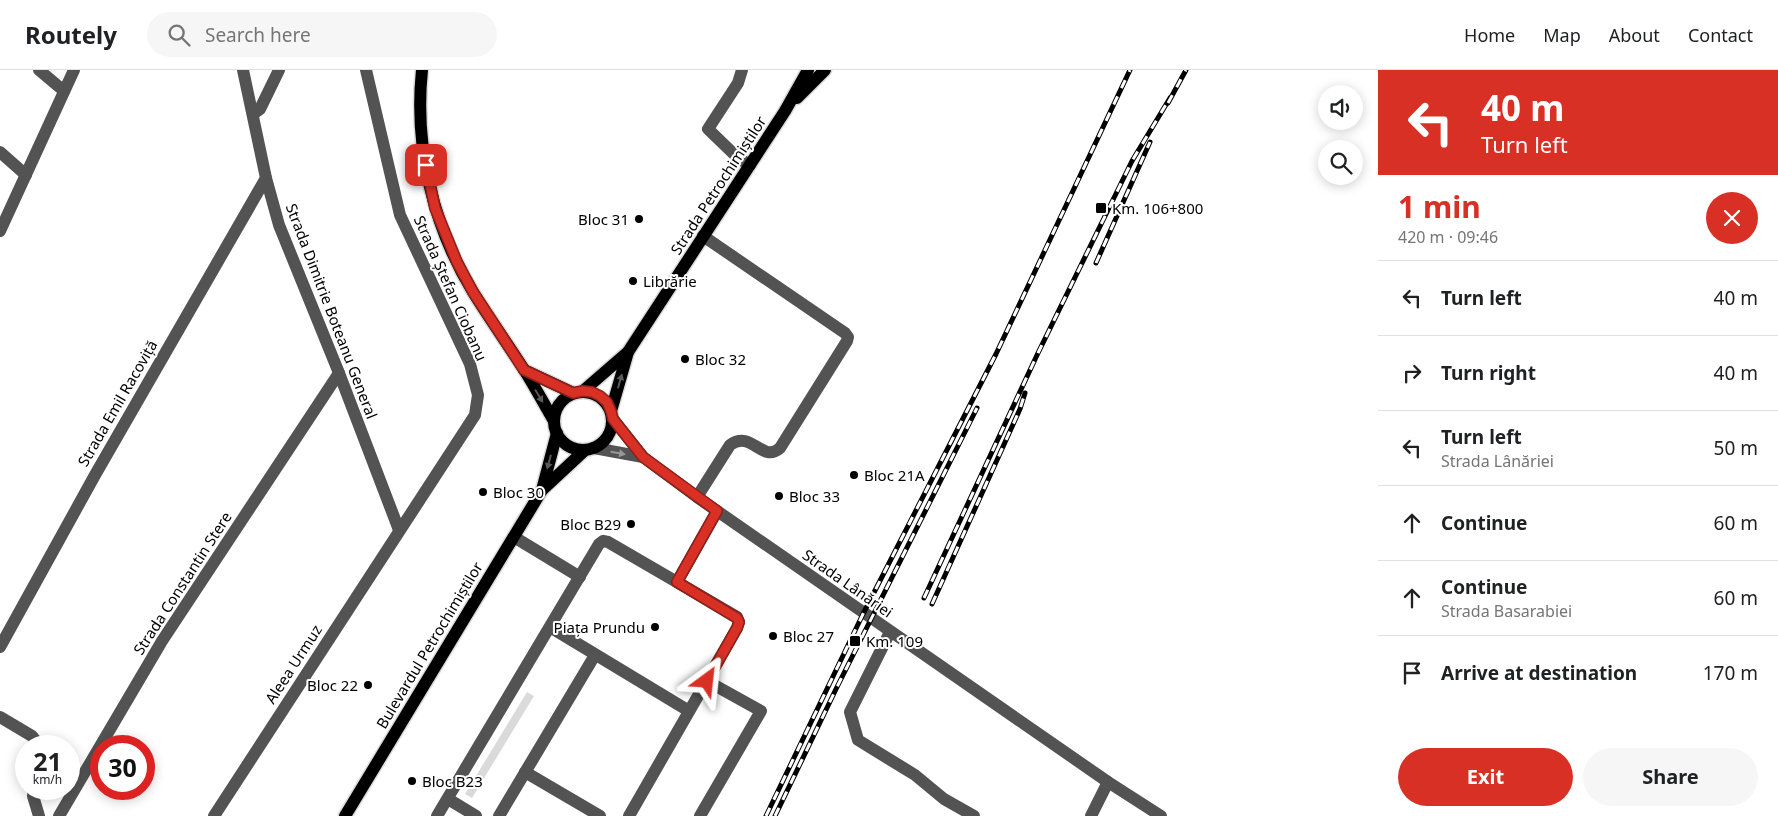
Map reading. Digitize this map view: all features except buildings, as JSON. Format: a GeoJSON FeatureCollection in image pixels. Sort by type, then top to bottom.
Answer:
{"type":"FeatureCollection","features":[{"type":"Feature","properties":{"kind":"main road"},"geometry":{"type":"LineString","coordinates":[[422,70],[422,131],[427,176],[435,208],[452,252],[473,292],[524,370],[555,427],[568,446],[576,449],[590,449],[602,444],[612,428],[612,415],[607,402],[592,392],[578,392],[524,370]]}},
{"type":"Feature","properties":{"kind":"main road"},"geometry":{"type":"LineString","coordinates":[[785,111],[808,70]]}},
{"type":"Feature","properties":{"kind":"main road"},"geometry":{"type":"LineString","coordinates":[[785,111],[825,70]]}},
{"type":"Feature","properties":{"kind":"main road","name":"Strada Petrochimiștilor"},"geometry":{"type":"LineString","coordinates":[[578,392],[628,352],[785,111]]}},
{"type":"Feature","properties":{"kind":"main road","name":"Strada Petrochimiștilor"},"geometry":{"type":"LineString","coordinates":[[612,415],[628,352]]}},
{"type":"Feature","properties":{"kind":"main road"},"geometry":{"type":"LineString","coordinates":[[555,427],[559,404],[565,398],[578,392]]}},
{"type":"Feature","properties":{"kind":"main road","name":"Bulevardul Petrochimiștilor"},"geometry":{"type":"LineString","coordinates":[[542,490],[555,427]]}},
{"type":"Feature","properties":{"kind":"main road","name":"Bulevardul Petrochimiștilor"},"geometry":{"type":"LineString","coordinates":[[345,816],[542,490],[590,449]]}},
{"type":"Feature","properties":{"kind":"street"},"geometry":{"type":"LineString","coordinates":[[40,70],[64,91]]}},
{"type":"Feature","properties":{"kind":"street"},"geometry":{"type":"LineString","coordinates":[[0,231],[74,70]]}},
{"type":"Feature","properties":{"kind":"street","name":"Strada Dimitrie Boteanu General"},"geometry":{"type":"LineString","coordinates":[[243,70],[266,178],[279,225],[339,373],[399,530]]}},
{"type":"Feature","properties":{"kind":"street"},"geometry":{"type":"LineString","coordinates":[[253,114],[260,109],[279,70]]}},
{"type":"Feature","properties":{"kind":"street","name":"Strada Ștefan Ciobanu"},"geometry":{"type":"LineString","coordinates":[[366,70],[400,215],[470,364],[478,395],[475,415],[399,530]]}},
{"type":"Feature","properties":{"kind":"street"},"geometry":{"type":"LineString","coordinates":[[742,70],[738,83],[708,130],[738,158],[750,165]]}},
{"type":"Feature","properties":{"kind":"street"},"geometry":{"type":"LineString","coordinates":[[0,152],[26,175]]}},
{"type":"Feature","properties":{"kind":"street","name":"Strada Emil Racoviță"},"geometry":{"type":"LineString","coordinates":[[0,647],[99,467],[266,178]]}},
{"type":"Feature","properties":{"kind":"street"},"geometry":{"type":"LineString","coordinates":[[696,497],[730,445],[737,440],[742,440],[768,453],[776,452],[780,448],[848,337],[845,333],[703,236]]}},
{"type":"Feature","properties":{"kind":"street","name":"Strada Constantin Stere"},"geometry":{"type":"LineString","coordinates":[[59,816],[162,641],[339,373]]}},
{"type":"Feature","properties":{"kind":"street"},"geometry":{"type":"LineString","coordinates":[[612,415],[643,457]]}},
{"type":"Feature","properties":{"kind":"street"},"geometry":{"type":"LineString","coordinates":[[590,449],[643,457]]}},
{"type":"Feature","properties":{"kind":"street","name":"Strada Lânăriei"},"geometry":{"type":"LineString","coordinates":[[643,457],[696,497],[890,632],[1108,782],[1161,816]]}},
{"type":"Feature","properties":{"kind":"street"},"geometry":{"type":"LineString","coordinates":[[677,582],[717,511]]}},
{"type":"Feature","properties":{"kind":"street","name":"Aleea Urmuz"},"geometry":{"type":"LineString","coordinates":[[214,816],[399,530]]}},
{"type":"Feature","properties":{"kind":"street"},"geometry":{"type":"LineString","coordinates":[[514,537],[580,578]]}},
{"type":"Feature","properties":{"kind":"street"},"geometry":{"type":"LineString","coordinates":[[437,816],[599,544],[603,541],[608,542],[677,582],[737,618],[739,622],[629,816]]}},
{"type":"Feature","properties":{"kind":"street"},"geometry":{"type":"LineString","coordinates":[[550,627],[689,711]]}},
{"type":"Feature","properties":{"kind":"street"},"geometry":{"type":"LineString","coordinates":[[890,632],[850,712],[858,740],[915,775],[944,798],[974,816]]}},
{"type":"Feature","properties":{"kind":"street"},"geometry":{"type":"LineString","coordinates":[[499,816],[596,655]]}},
{"type":"Feature","properties":{"kind":"street"},"geometry":{"type":"LineString","coordinates":[[700,816],[761,711],[707,681]]}},
{"type":"Feature","properties":{"kind":"street"},"geometry":{"type":"LineString","coordinates":[[0,717],[30,735]]}},
{"type":"Feature","properties":{"kind":"street"},"geometry":{"type":"LineString","coordinates":[[526,772],[600,816]]}},
{"type":"Feature","properties":{"kind":"street"},"geometry":{"type":"LineString","coordinates":[[1091,816],[1108,782]]}},
{"type":"Feature","properties":{"kind":"street"},"geometry":{"type":"LineString","coordinates":[[448,798],[476,816]]}},
{"type":"Feature","properties":{"kind":"street"},"geometry":{"type":"LineString","coordinates":[[34,800],[39,816]]}},
{"type":"Feature","properties":{"kind":"shaded area"},"geometry":{"type":"Polygon","coordinates":[[[527,692],[534,696],[472,798],[465,794],[527,692]]]}},
{"type":"Feature","properties":{"kind":"railway"},"geometry":{"type":"LineString","coordinates":[[766,816],[863,614],[996,354],[1130,70]]}},
{"type":"Feature","properties":{"kind":"railway"},"geometry":{"type":"LineString","coordinates":[[1168,103],[1186,70]]}},
{"type":"Feature","properties":{"kind":"railway"},"geometry":{"type":"LineString","coordinates":[[924,598],[1038,353],[1132,161],[1170,98]]}},
{"type":"Feature","properties":{"kind":"railway"},"geometry":{"type":"LineString","coordinates":[[1096,263],[1150,142]]}},
{"type":"Feature","properties":{"kind":"railway"},"geometry":{"type":"LineString","coordinates":[[932,604],[1020,409],[1025,393]]}},
{"type":"Feature","properties":{"kind":"railway"},"geometry":{"type":"LineString","coordinates":[[775,816],[837,687],[977,408]]}},
{"type":"Feature","properties":{"kind":"place","name":"Km. 106+800"},"geometry":{"type":"Point","coordinates":[1101,208]}},
{"type":"Feature","properties":{"kind":"place","name":"Bloc 31"},"geometry":{"type":"Point","coordinates":[639,219]}},
{"type":"Feature","properties":{"kind":"place","name":"Librărie"},"geometry":{"type":"Point","coordinates":[633,281]}},
{"type":"Feature","properties":{"kind":"place","name":"Bloc 32"},"geometry":{"type":"Point","coordinates":[685,359]}},
{"type":"Feature","properties":{"kind":"place","name":"Bloc 21A"},"geometry":{"type":"Point","coordinates":[854,475]}},
{"type":"Feature","properties":{"kind":"place","name":"Bloc 30"},"geometry":{"type":"Point","coordinates":[483,492]}},
{"type":"Feature","properties":{"kind":"place","name":"Bloc 33"},"geometry":{"type":"Point","coordinates":[779,496]}},
{"type":"Feature","properties":{"kind":"place","name":"Bloc B29"},"geometry":{"type":"Point","coordinates":[631,524]}},
{"type":"Feature","properties":{"kind":"place","name":"Piața Prundu"},"geometry":{"type":"Point","coordinates":[655,627]}},
{"type":"Feature","properties":{"kind":"place","name":"Bloc 27"},"geometry":{"type":"Point","coordinates":[773,636]}},
{"type":"Feature","properties":{"kind":"place","name":"Km. 109"},"geometry":{"type":"Point","coordinates":[855,641]}},
{"type":"Feature","properties":{"kind":"place","name":"Bloc 22"},"geometry":{"type":"Point","coordinates":[368,685]}},
{"type":"Feature","properties":{"kind":"place","name":"Bloc B23"},"geometry":{"type":"Point","coordinates":[412,781]}},
{"type":"Feature","properties":{"kind":"route"},"geometry":{"type":"LineString","coordinates":[[426,165],[435,208],[452,252],[473,292],[524,370],[573,393],[592,392],[600,396],[607,402],[613,419],[643,457],[717,511],[677,582],[737,618],[739,622],[707,681]]}}]}
